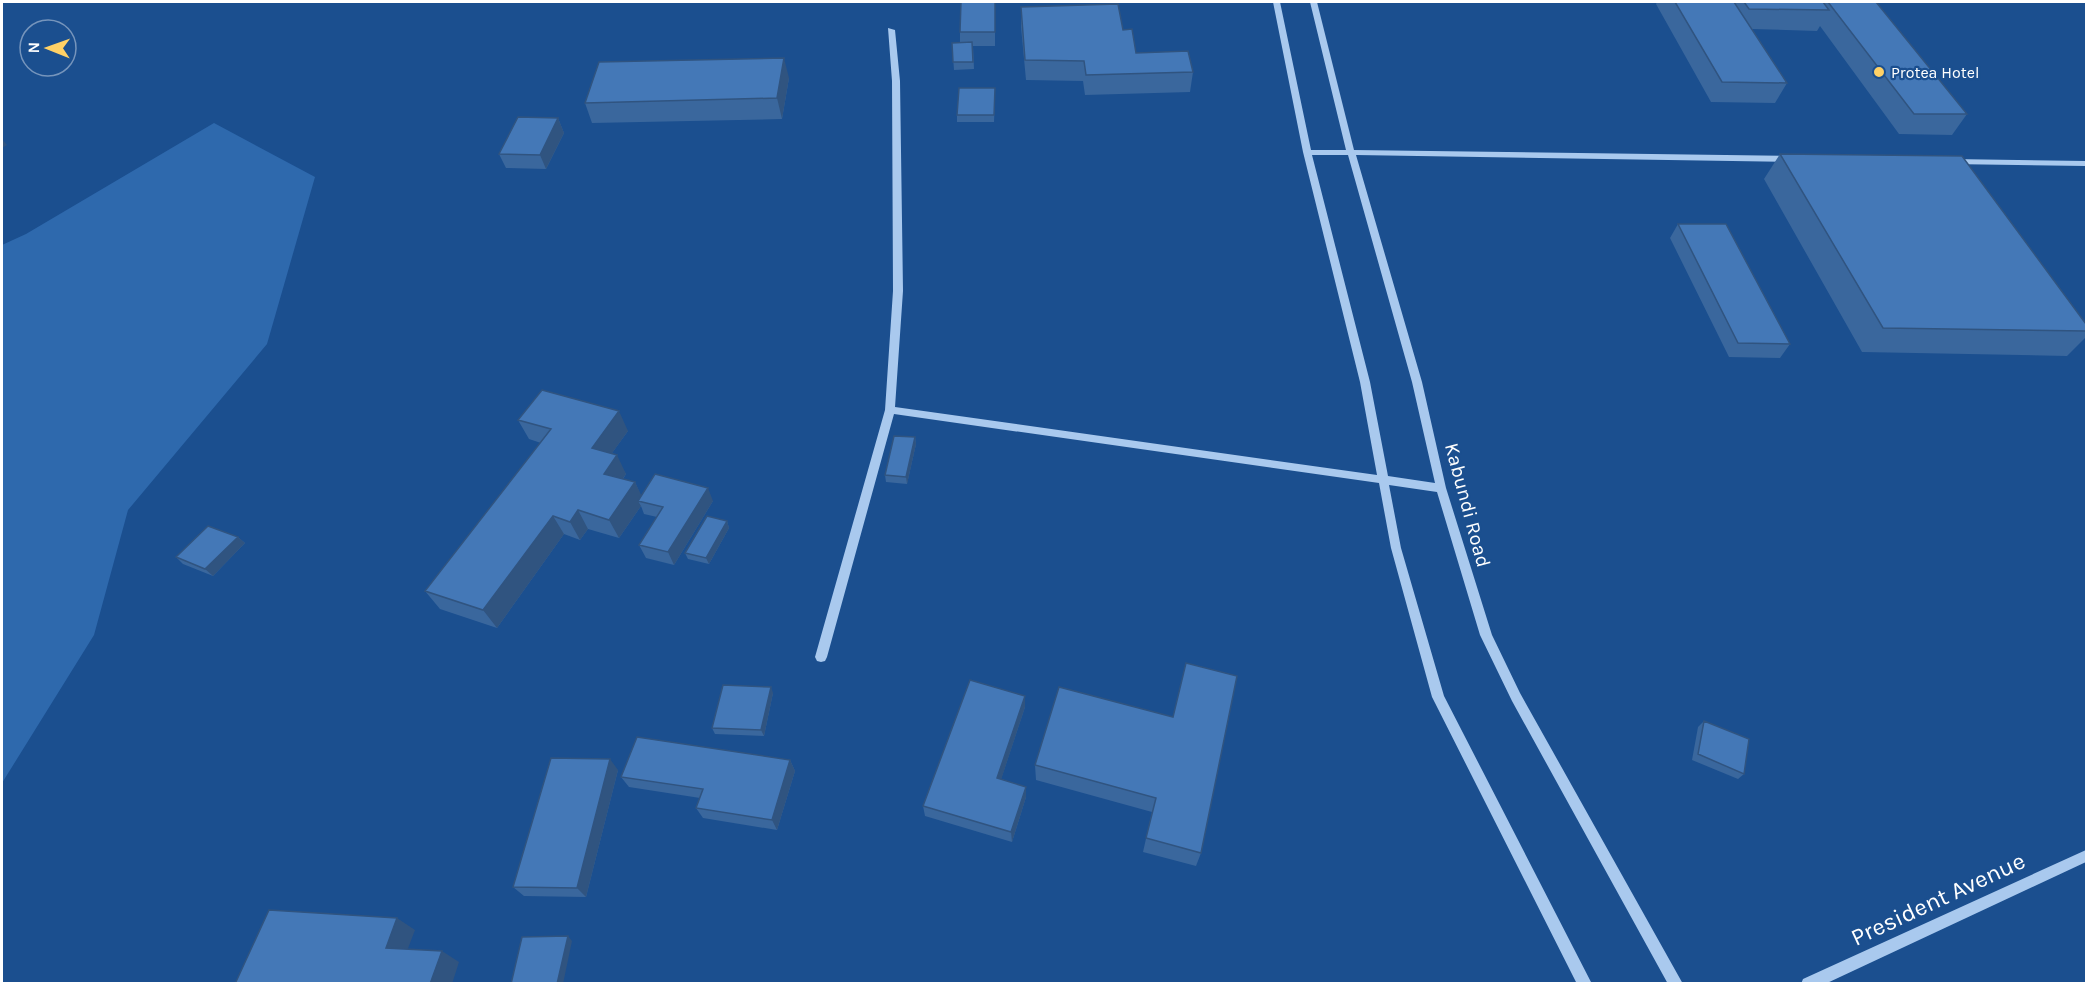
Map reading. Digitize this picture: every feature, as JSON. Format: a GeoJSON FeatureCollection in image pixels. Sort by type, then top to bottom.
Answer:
{"type":"FeatureCollection","features":[{"type":"Feature","properties":{"kind":"street"},"geometry":{"type":"LineString","coordinates":[[1275,2],[1307,152],[1365,382],[1381,480],[1396,548],[1438,697],[1585,984]]}},
{"type":"Feature","properties":{"kind":"street","name":"Kabundi Road"},"geometry":{"type":"LineString","coordinates":[[1314,2],[1351,153],[1417,382],[1441,488],[1486,635],[1516,697],[1676,984]]}},
{"type":"Feature","properties":{"kind":"street"},"geometry":{"type":"LineString","coordinates":[[821,657],[890,410],[898,291],[896,81],[891,30]]}},
{"type":"Feature","properties":{"kind":"street"},"geometry":{"type":"LineString","coordinates":[[1307,152],[1802,159]]}},
{"type":"Feature","properties":{"kind":"street"},"geometry":{"type":"LineString","coordinates":[[1944,161],[2086,164]]}},
{"type":"Feature","properties":{"kind":"street"},"geometry":{"type":"LineString","coordinates":[[890,410],[1441,488]]}},
{"type":"Feature","properties":{"kind":"street","name":"President Avenue"},"geometry":{"type":"LineString","coordinates":[[1808,984],[2086,856]]}},
{"type":"Feature","properties":{"kind":"shaded area"},"geometry":{"type":"Polygon","coordinates":[[[214,123],[315,177],[267,344],[128,510],[94,635],[2,783],[2,245],[26,234],[214,123]]]}},
{"type":"Feature","properties":{"kind":"building"},"geometry":{"type":"Polygon","coordinates":[[[961,2],[995,2],[995,32],[960,32],[961,2]]]}},
{"type":"Feature","properties":{"kind":"building"},"geometry":{"type":"Polygon","coordinates":[[[1675,2],[1734,2],[1787,83],[1722,82],[1675,2]]]}},
{"type":"Feature","properties":{"kind":"building"},"geometry":{"type":"Polygon","coordinates":[[[1744,2],[1823,2],[1829,10],[1749,9],[1744,2]]]}},
{"type":"Feature","properties":{"kind":"building"},"geometry":{"type":"Polygon","coordinates":[[[1828,2],[1876,2],[1967,114],[1914,114],[1828,2]]]}},
{"type":"Feature","properties":{"kind":"building"},"geometry":{"type":"Polygon","coordinates":[[[1118,4],[1123,30],[1132,29],[1136,53],[1188,51],[1193,72],[1086,75],[1084,61],[1025,60],[1021,7],[1118,4]]]}},
{"type":"Feature","properties":{"kind":"building"},"geometry":{"type":"Polygon","coordinates":[[[972,42],[973,62],[953,62],[952,43],[972,42]]]}},
{"type":"Feature","properties":{"kind":"building"},"geometry":{"type":"Polygon","coordinates":[[[784,58],[777,98],[585,103],[599,62],[784,58]]]}},
{"type":"Feature","properties":{"kind":"building"},"geometry":{"type":"Polygon","coordinates":[[[959,88],[995,88],[994,115],[957,115],[959,88]]]}},
{"type":"Feature","properties":{"kind":"building"},"geometry":{"type":"Polygon","coordinates":[[[518,117],[558,118],[540,155],[499,154],[518,117]]]}},
{"type":"Feature","properties":{"kind":"building"},"geometry":{"type":"Polygon","coordinates":[[[1780,154],[1962,156],[2086,324],[2086,331],[1883,328],[1780,154]]]}},
{"type":"Feature","properties":{"kind":"building"},"geometry":{"type":"Polygon","coordinates":[[[1678,224],[1726,224],[1790,344],[1738,343],[1678,224]]]}},
{"type":"Feature","properties":{"kind":"building"},"geometry":{"type":"Polygon","coordinates":[[[542,390],[619,411],[592,448],[617,455],[604,474],[635,482],[609,520],[578,510],[570,522],[553,516],[483,610],[425,591],[551,429],[518,420],[542,390]]]}},
{"type":"Feature","properties":{"kind":"building"},"geometry":{"type":"Polygon","coordinates":[[[894,436],[915,437],[906,477],[885,475],[894,436]]]}},
{"type":"Feature","properties":{"kind":"building"},"geometry":{"type":"Polygon","coordinates":[[[655,474],[708,488],[668,552],[639,545],[663,507],[638,501],[655,474]]]}},
{"type":"Feature","properties":{"kind":"building"},"geometry":{"type":"Polygon","coordinates":[[[707,516],[727,521],[706,558],[685,553],[707,516]]]}},
{"type":"Feature","properties":{"kind":"building"},"geometry":{"type":"Polygon","coordinates":[[[208,526],[238,537],[205,569],[176,557],[208,526]]]}},
{"type":"Feature","properties":{"kind":"building"},"geometry":{"type":"Polygon","coordinates":[[[1186,663],[1237,676],[1201,853],[1146,838],[1156,798],[1035,765],[1059,687],[1173,717],[1186,663]]]}},
{"type":"Feature","properties":{"kind":"building"},"geometry":{"type":"Polygon","coordinates":[[[970,680],[1025,696],[997,778],[1026,787],[1011,832],[923,806],[970,680]]]}},
{"type":"Feature","properties":{"kind":"building"},"geometry":{"type":"Polygon","coordinates":[[[723,685],[771,687],[761,730],[712,728],[723,685]]]}},
{"type":"Feature","properties":{"kind":"building"},"geometry":{"type":"Polygon","coordinates":[[[1704,721],[1749,739],[1744,774],[1698,754],[1704,721]]]}},
{"type":"Feature","properties":{"kind":"building"},"geometry":{"type":"Polygon","coordinates":[[[637,737],[790,760],[772,820],[696,808],[703,789],[621,777],[637,737]]]}},
{"type":"Feature","properties":{"kind":"building"},"geometry":{"type":"Polygon","coordinates":[[[551,758],[610,759],[577,888],[513,887],[551,758]]]}},
{"type":"Feature","properties":{"kind":"building"},"geometry":{"type":"Polygon","coordinates":[[[269,910],[397,918],[386,948],[442,951],[430,984],[235,984],[269,910]]]}},
{"type":"Feature","properties":{"kind":"building"},"geometry":{"type":"Polygon","coordinates":[[[568,936],[557,984],[511,984],[522,937],[568,936]]]}},
{"type":"Feature","properties":{"kind":"place","name":"Protea Hotel"},"geometry":{"type":"Point","coordinates":[1879,72]}}]}
